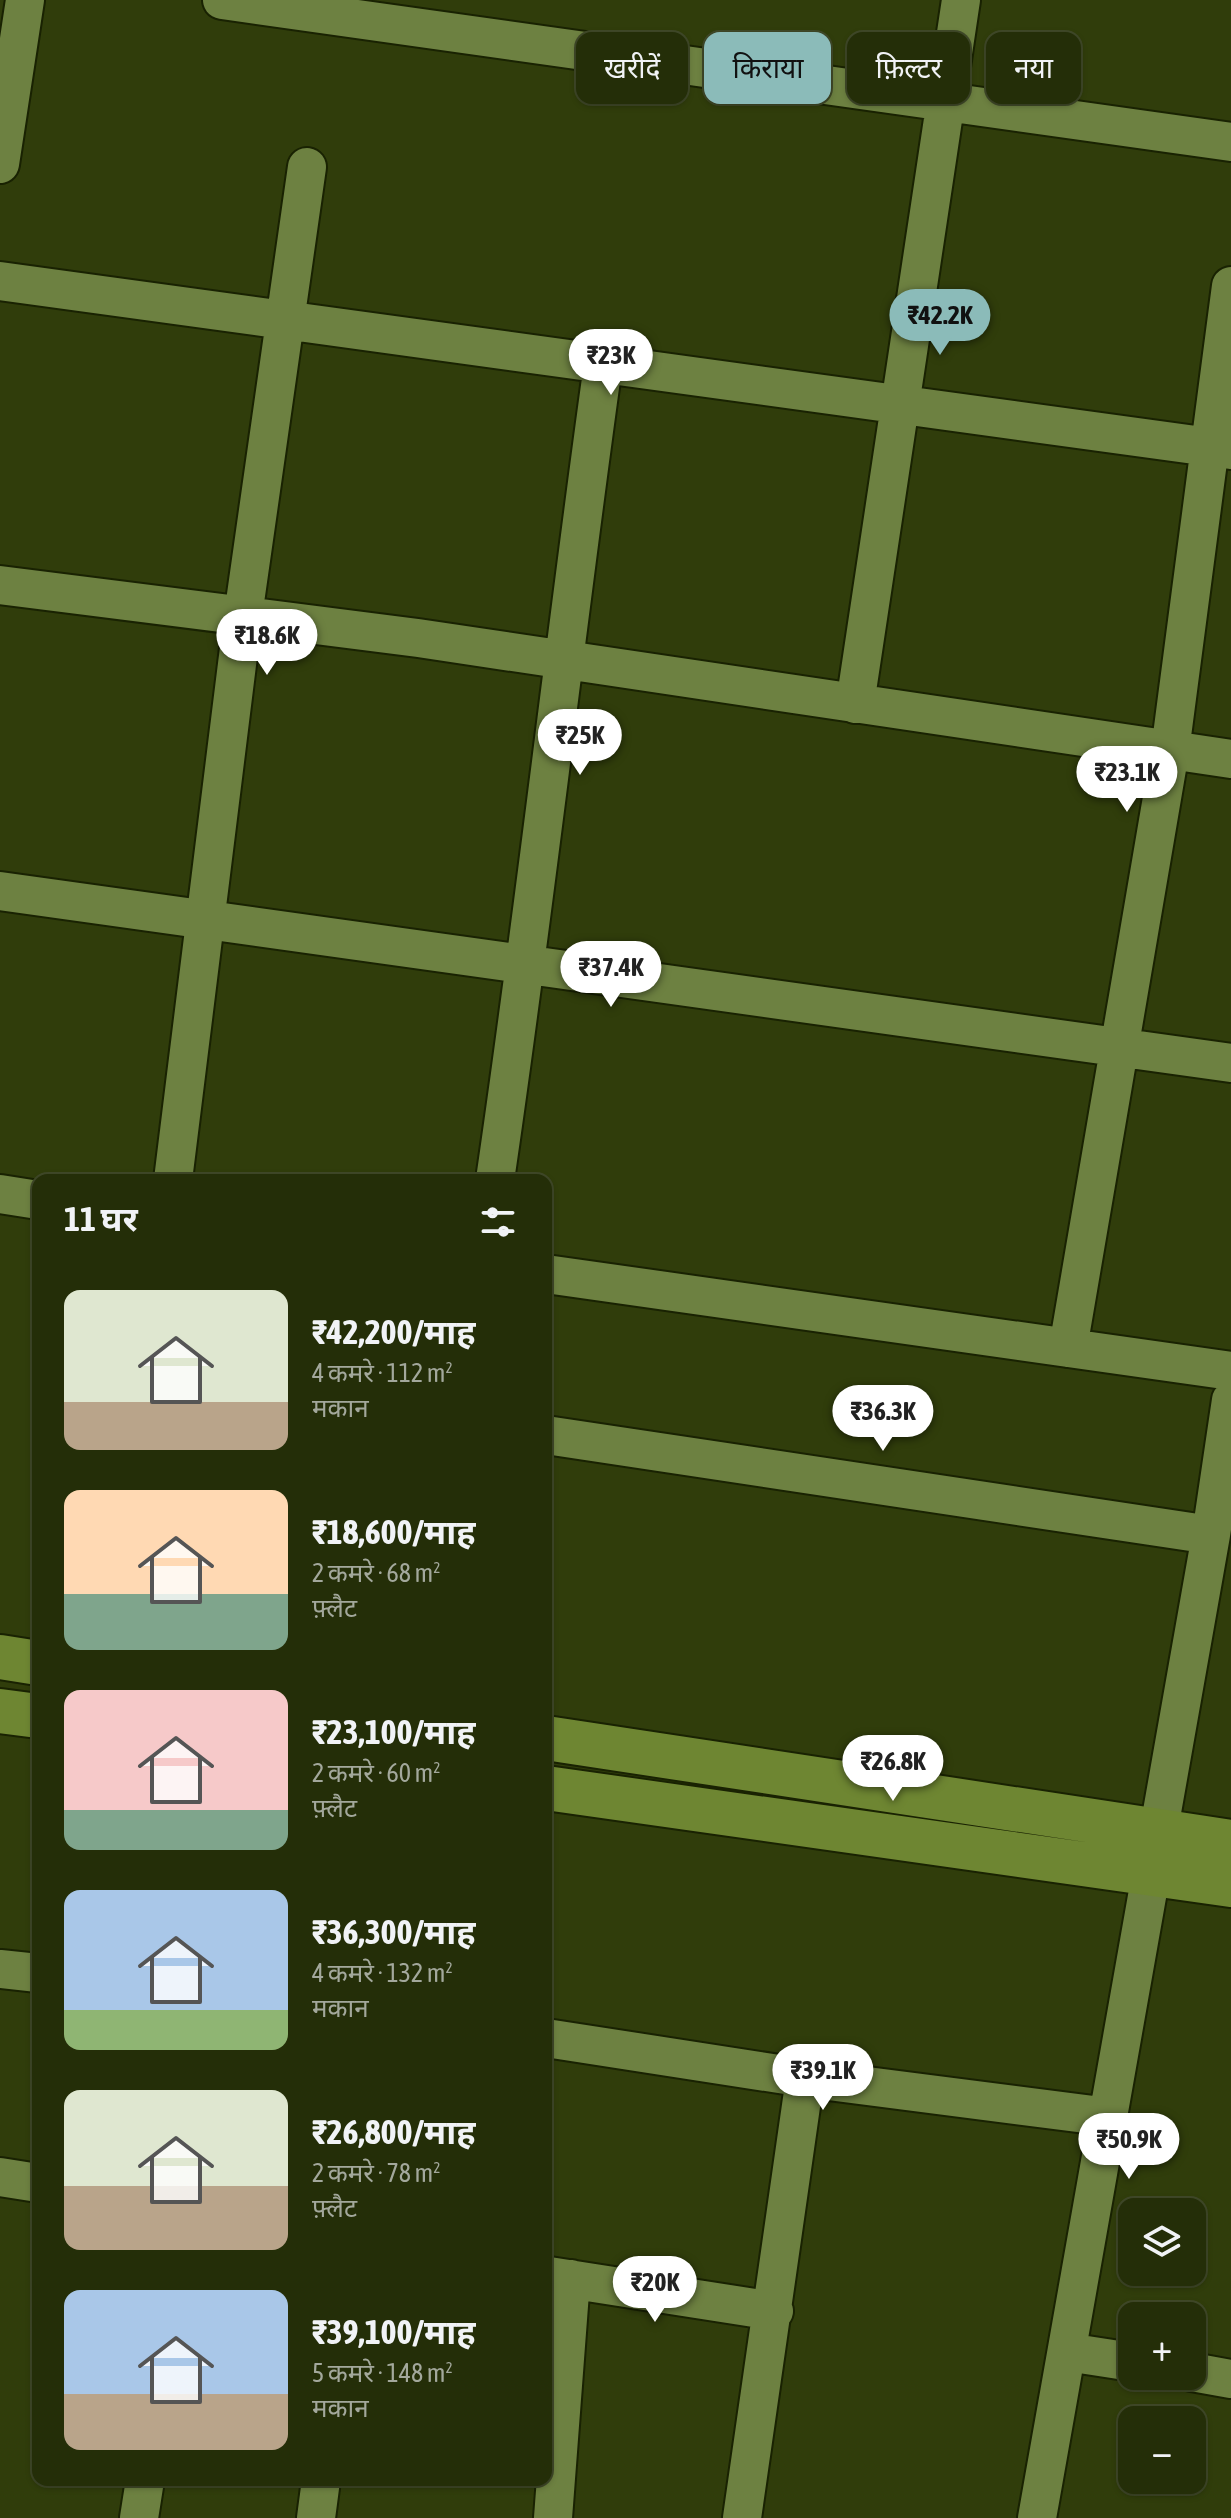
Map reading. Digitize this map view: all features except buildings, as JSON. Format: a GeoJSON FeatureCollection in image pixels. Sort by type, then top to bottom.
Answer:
{"type":"FeatureCollection","features":[{"type":"Feature","properties":{"kind":"street"},"geometry":{"type":"LineString","coordinates":[[0,164],[25,0]]}},
{"type":"Feature","properties":{"kind":"street"},"geometry":{"type":"LineString","coordinates":[[222,0],[847,88]]}},
{"type":"Feature","properties":{"kind":"street"},"geometry":{"type":"LineString","coordinates":[[956,32],[961,0]]}},
{"type":"Feature","properties":{"kind":"street"},"geometry":{"type":"LineString","coordinates":[[855,704],[946,104]]}},
{"type":"Feature","properties":{"kind":"street"},"geometry":{"type":"LineString","coordinates":[[960,104],[1231,142]]}},
{"type":"Feature","properties":{"kind":"street"},"geometry":{"type":"LineString","coordinates":[[174,1174],[243,616],[307,167]]}},
{"type":"Feature","properties":{"kind":"street"},"geometry":{"type":"LineString","coordinates":[[0,281],[1221,449]]}},
{"type":"Feature","properties":{"kind":"street"},"geometry":{"type":"LineString","coordinates":[[1068,1348],[1116,1049],[1221,449],[1231,286]]}},
{"type":"Feature","properties":{"kind":"street"},"geometry":{"type":"LineString","coordinates":[[496,1174],[526,966],[562,659],[603,365]]}},
{"type":"Feature","properties":{"kind":"street"},"geometry":{"type":"LineString","coordinates":[[0,585],[562,659],[1231,759]]}},
{"type":"Feature","properties":{"kind":"street"},"geometry":{"type":"LineString","coordinates":[[0,891],[1231,1063]]}},
{"type":"Feature","properties":{"kind":"street"},"geometry":{"type":"LineString","coordinates":[[0,1194],[32,1199]]}},
{"type":"Feature","properties":{"kind":"street"},"geometry":{"type":"LineString","coordinates":[[552,1275],[1231,1371]]}},
{"type":"Feature","properties":{"kind":"street"},"geometry":{"type":"LineString","coordinates":[[1037,2518],[1211,1535],[1231,1400]]}},
{"type":"Feature","properties":{"kind":"street"},"geometry":{"type":"LineString","coordinates":[[552,1436],[1211,1535]]}},
{"type":"Feature","properties":{"kind":"street"},"geometry":{"type":"LineString","coordinates":[[0,1657],[32,1662]]}},
{"type":"Feature","properties":{"kind":"street"},"geometry":{"type":"LineString","coordinates":[[0,1711],[32,1715]]}},
{"type":"Feature","properties":{"kind":"street"},"geometry":{"type":"LineString","coordinates":[[552,1739],[1155,1854],[1231,1885]]}},
{"type":"Feature","properties":{"kind":"street"},"geometry":{"type":"LineString","coordinates":[[552,1789],[1155,1854],[1231,1842]]}},
{"type":"Feature","properties":{"kind":"street"},"geometry":{"type":"LineString","coordinates":[[0,1969],[32,1972]]}},
{"type":"Feature","properties":{"kind":"street"},"geometry":{"type":"LineString","coordinates":[[552,2039],[805,2078],[1109,2117]]}},
{"type":"Feature","properties":{"kind":"street"},"geometry":{"type":"LineString","coordinates":[[742,2518],[805,2078]]}},
{"type":"Feature","properties":{"kind":"street"},"geometry":{"type":"LineString","coordinates":[[0,2177],[32,2182]]}},
{"type":"Feature","properties":{"kind":"street"},"geometry":{"type":"LineString","coordinates":[[553,2518],[559,2277],[774,2311]]}},
{"type":"Feature","properties":{"kind":"street"},"geometry":{"type":"LineString","coordinates":[[1067,2352],[1118,2360]]}},
{"type":"Feature","properties":{"kind":"street"},"geometry":{"type":"LineString","coordinates":[[1206,2375],[1231,2379]]}},
{"type":"Feature","properties":{"kind":"street"},"geometry":{"type":"LineString","coordinates":[[139,2518],[144,2486]]}},
{"type":"Feature","properties":{"kind":"street"},"geometry":{"type":"LineString","coordinates":[[316,2518],[320,2486]]}}]}
